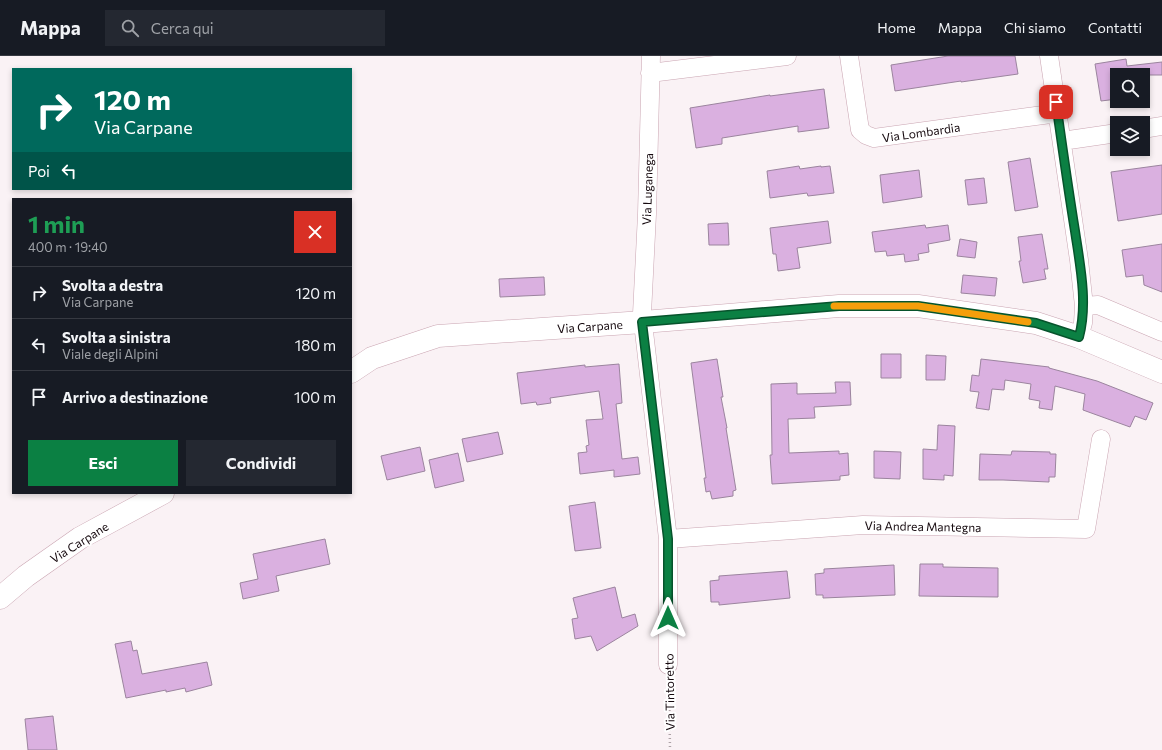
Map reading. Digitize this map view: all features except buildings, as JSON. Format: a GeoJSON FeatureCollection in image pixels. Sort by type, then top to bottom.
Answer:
{"type":"FeatureCollection","features":[{"type":"Feature","properties":{"kind":"street"},"geometry":{"type":"LineString","coordinates":[[651,64],[787,56]]}},
{"type":"Feature","properties":{"kind":"street","name":"Via Lombardia"},"geometry":{"type":"LineString","coordinates":[[849,56],[860,130],[866,135],[874,138],[1058,113]]}},
{"type":"Feature","properties":{"kind":"street"},"geometry":{"type":"LineString","coordinates":[[1049,56],[1079,260],[1084,306],[1083,323],[1079,337]]}},
{"type":"Feature","properties":{"kind":"street","name":"Via Luganega"},"geometry":{"type":"LineString","coordinates":[[642,322],[647,214],[651,64]]}},
{"type":"Feature","properties":{"kind":"street"},"geometry":{"type":"LineString","coordinates":[[1150,128],[1162,126]]}},
{"type":"Feature","properties":{"kind":"street"},"geometry":{"type":"LineString","coordinates":[[1062,141],[1110,133]]}},
{"type":"Feature","properties":{"kind":"street"},"geometry":{"type":"LineString","coordinates":[[1084,306],[1098,305],[1162,332]]}},
{"type":"Feature","properties":{"kind":"street","name":"Via Carpane"},"geometry":{"type":"LineString","coordinates":[[352,371],[372,358],[438,336],[642,322],[839,306],[918,306],[1036,323],[1079,337],[1162,372]]}},
{"type":"Feature","properties":{"kind":"street","name":"Via Tintoretto"},"geometry":{"type":"LineString","coordinates":[[642,322],[668,539],[668,665]]}},
{"type":"Feature","properties":{"kind":"street","name":"Via Andrea Mantegna"},"geometry":{"type":"LineString","coordinates":[[668,539],[863,526],[1086,529],[1101,439]]}},
{"type":"Feature","properties":{"kind":"street","name":"Via Carpane"},"geometry":{"type":"LineString","coordinates":[[0,598],[26,576],[80,538],[161,494]]}},
{"type":"Feature","properties":{"kind":"path","name":"Via Tintoretto"},"geometry":{"type":"LineString","coordinates":[[668,665],[670,750]]}},
{"type":"Feature","properties":{"kind":"slow traffic"},"geometry":{"type":"LineString","coordinates":[[834,306],[918,306],[1028,322]]}},
{"type":"Feature","properties":{"kind":"route"},"geometry":{"type":"LineString","coordinates":[[668,618],[668,539],[642,322],[839,306],[918,306],[1036,323],[1079,337],[1083,323],[1084,306],[1079,260],[1056,102]]}}]}
